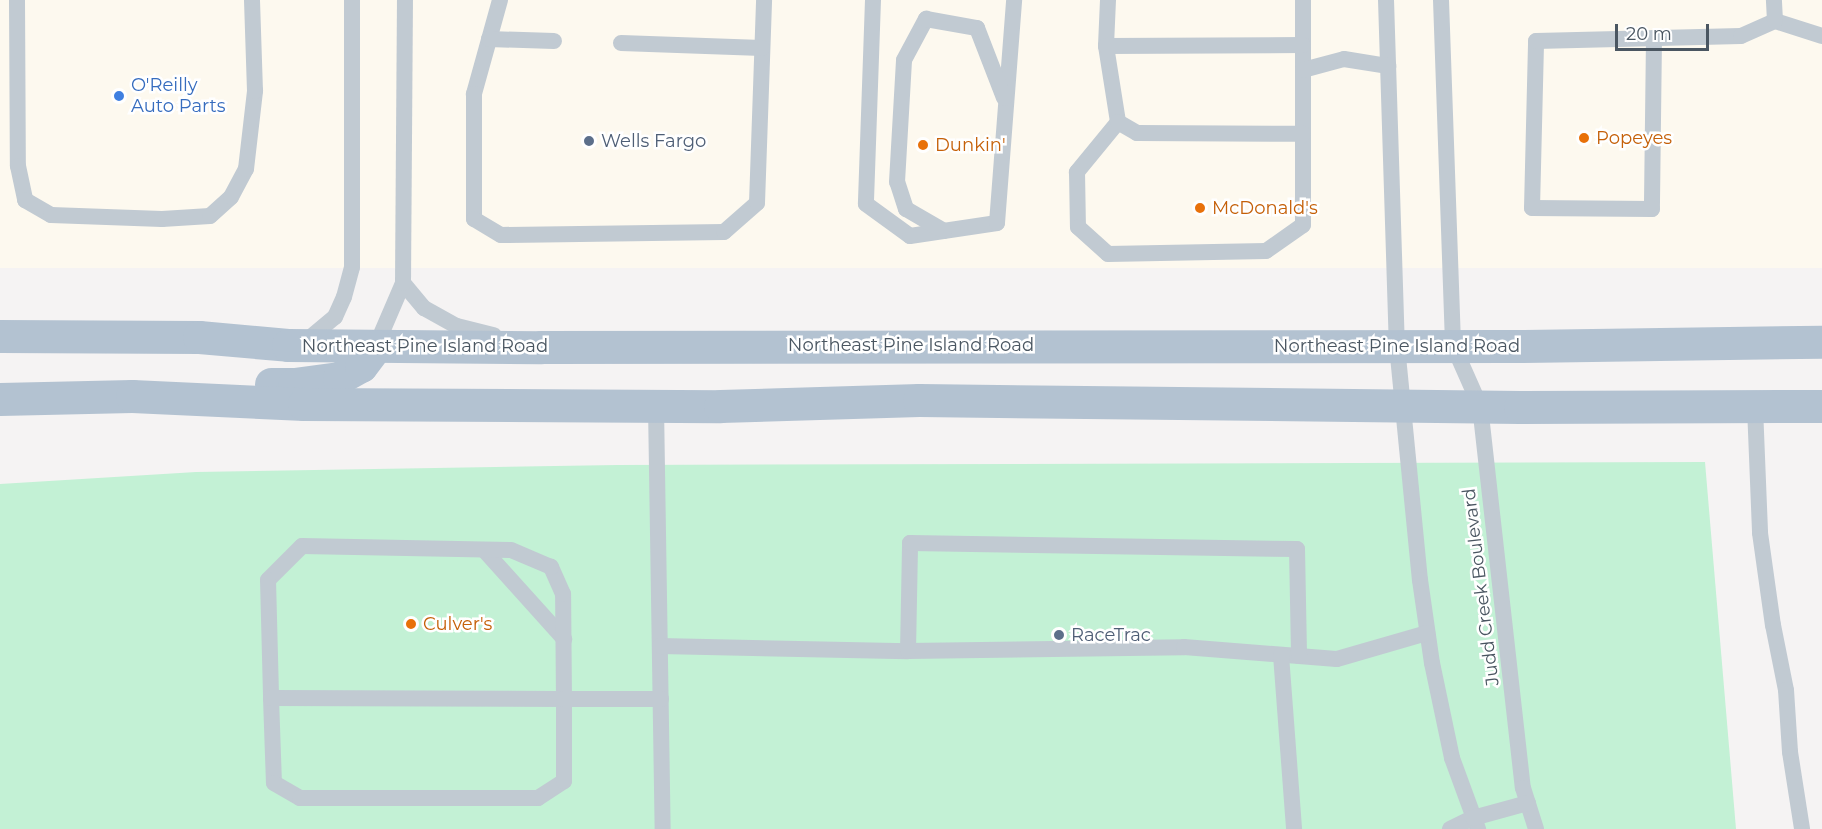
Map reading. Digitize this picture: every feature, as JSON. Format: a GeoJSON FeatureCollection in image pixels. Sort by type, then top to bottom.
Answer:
{"type":"FeatureCollection","features":[{"type":"Feature","properties":{"kind":"main road","name":"Northeast Pine Island Road"},"geometry":{"type":"LineString","coordinates":[[0,336],[199,337],[301,345],[541,347],[1397,346],[1822,342]]}},
{"type":"Feature","properties":{"kind":"main road"},"geometry":{"type":"LineString","coordinates":[[0,392],[84,382],[294,384],[339,378],[361,366],[376,346]]}},
{"type":"Feature","properties":{"kind":"main road"},"geometry":{"type":"LineString","coordinates":[[0,399],[132,396],[304,404],[656,405],[919,400],[1480,406],[1822,406]]}},
{"type":"Feature","properties":{"kind":"lane"},"geometry":{"type":"LineString","coordinates":[[17,0],[18,166],[25,200],[51,215],[162,219],[210,216],[231,197],[246,170],[255,91],[252,0]]}},
{"type":"Feature","properties":{"kind":"lane"},"geometry":{"type":"LineString","coordinates":[[301,345],[335,317],[352,267],[352,0]]}},
{"type":"Feature","properties":{"kind":"lane"},"geometry":{"type":"LineString","coordinates":[[376,346],[403,282],[405,0]]}},
{"type":"Feature","properties":{"kind":"lane"},"geometry":{"type":"LineString","coordinates":[[501,0],[474,94],[474,219],[501,235],[724,232],[757,203],[764,0]]}},
{"type":"Feature","properties":{"kind":"lane"},"geometry":{"type":"LineString","coordinates":[[873,0],[866,204],[910,236],[997,223],[1014,0]]}},
{"type":"Feature","properties":{"kind":"lane"},"geometry":{"type":"LineString","coordinates":[[1108,0],[1106,46],[1118,122],[1077,172],[1078,227],[1108,254],[1266,251],[1303,225],[1303,0]]}},
{"type":"Feature","properties":{"kind":"lane"},"geometry":{"type":"LineString","coordinates":[[1386,0],[1397,346],[1427,633],[1452,758],[1476,824]]}},
{"type":"Feature","properties":{"kind":"lane"},"geometry":{"type":"LineString","coordinates":[[1441,0],[1453,345]]}},
{"type":"Feature","properties":{"kind":"lane"},"geometry":{"type":"LineString","coordinates":[[1774,0],[1775,21]]}},
{"type":"Feature","properties":{"kind":"lane"},"geometry":{"type":"LineString","coordinates":[[944,231],[906,209],[897,182],[904,60],[926,19],[977,28],[1006,101]]}},
{"type":"Feature","properties":{"kind":"lane"},"geometry":{"type":"LineString","coordinates":[[1654,38],[1652,209],[1532,208],[1536,41],[1654,38],[1741,36],[1775,21],[1822,36]]}},
{"type":"Feature","properties":{"kind":"lane"},"geometry":{"type":"LineString","coordinates":[[489,39],[554,41]]}},
{"type":"Feature","properties":{"kind":"lane"},"geometry":{"type":"LineString","coordinates":[[621,43],[762,48]]}},
{"type":"Feature","properties":{"kind":"lane"},"geometry":{"type":"LineString","coordinates":[[1106,46],[1303,45]]}},
{"type":"Feature","properties":{"kind":"lane"},"geometry":{"type":"LineString","coordinates":[[1303,70],[1344,58],[1388,66]]}},
{"type":"Feature","properties":{"kind":"lane"},"geometry":{"type":"LineString","coordinates":[[1118,122],[1137,133],[1303,134]]}},
{"type":"Feature","properties":{"kind":"lane"},"geometry":{"type":"LineString","coordinates":[[403,282],[424,308],[457,326],[541,347]]}},
{"type":"Feature","properties":{"kind":"lane","name":"Judd Creek Boulevard"},"geometry":{"type":"LineString","coordinates":[[1453,345],[1480,406],[1523,788],[1536,829]]}},
{"type":"Feature","properties":{"kind":"lane"},"geometry":{"type":"LineString","coordinates":[[656,405],[663,829]]}},
{"type":"Feature","properties":{"kind":"lane"},"geometry":{"type":"LineString","coordinates":[[1755,406],[1760,533],[1773,625],[1786,690],[1790,752],[1802,829]]}},
{"type":"Feature","properties":{"kind":"lane"},"geometry":{"type":"LineString","coordinates":[[908,651],[910,543],[1297,549],[1299,656]]}},
{"type":"Feature","properties":{"kind":"lane"},"geometry":{"type":"LineString","coordinates":[[302,546],[484,550],[511,550],[551,567],[563,594],[564,781],[538,798],[300,798],[274,783],[268,579],[302,546]]}},
{"type":"Feature","properties":{"kind":"lane"},"geometry":{"type":"LineString","coordinates":[[484,550],[564,639]]}},
{"type":"Feature","properties":{"kind":"lane"},"geometry":{"type":"LineString","coordinates":[[660,646],[908,651],[1184,647],[1337,659],[1427,633]]}},
{"type":"Feature","properties":{"kind":"lane"},"geometry":{"type":"LineString","coordinates":[[1281,655],[1294,829]]}},
{"type":"Feature","properties":{"kind":"lane"},"geometry":{"type":"LineString","coordinates":[[271,698],[661,699]]}},
{"type":"Feature","properties":{"kind":"lane"},"geometry":{"type":"LineString","coordinates":[[1449,829],[1476,824],[1528,803]]}},
{"type":"Feature","properties":{"kind":"shaded area"},"geometry":{"type":"Polygon","coordinates":[[[0,0],[1822,0],[1822,268],[0,268],[0,0]]]}},
{"type":"Feature","properties":{"kind":"green space"},"geometry":{"type":"Polygon","coordinates":[[[1705,462],[1736,829],[0,829],[0,484],[196,472],[617,465],[1705,462]]]}},
{"type":"Feature","properties":{"kind":"place","name":"O'Reilly Auto Parts"},"geometry":{"type":"Point","coordinates":[119,96]}},
{"type":"Feature","properties":{"kind":"place","name":"Popeyes"},"geometry":{"type":"Point","coordinates":[1584,138]}},
{"type":"Feature","properties":{"kind":"place","name":"Wells Fargo"},"geometry":{"type":"Point","coordinates":[589,141]}},
{"type":"Feature","properties":{"kind":"place","name":"Dunkin'"},"geometry":{"type":"Point","coordinates":[923,145]}},
{"type":"Feature","properties":{"kind":"place","name":"McDonald's"},"geometry":{"type":"Point","coordinates":[1200,208]}},
{"type":"Feature","properties":{"kind":"place","name":"Culver's"},"geometry":{"type":"Point","coordinates":[411,624]}},
{"type":"Feature","properties":{"kind":"place","name":"RaceTrac"},"geometry":{"type":"Point","coordinates":[1059,635]}}]}
